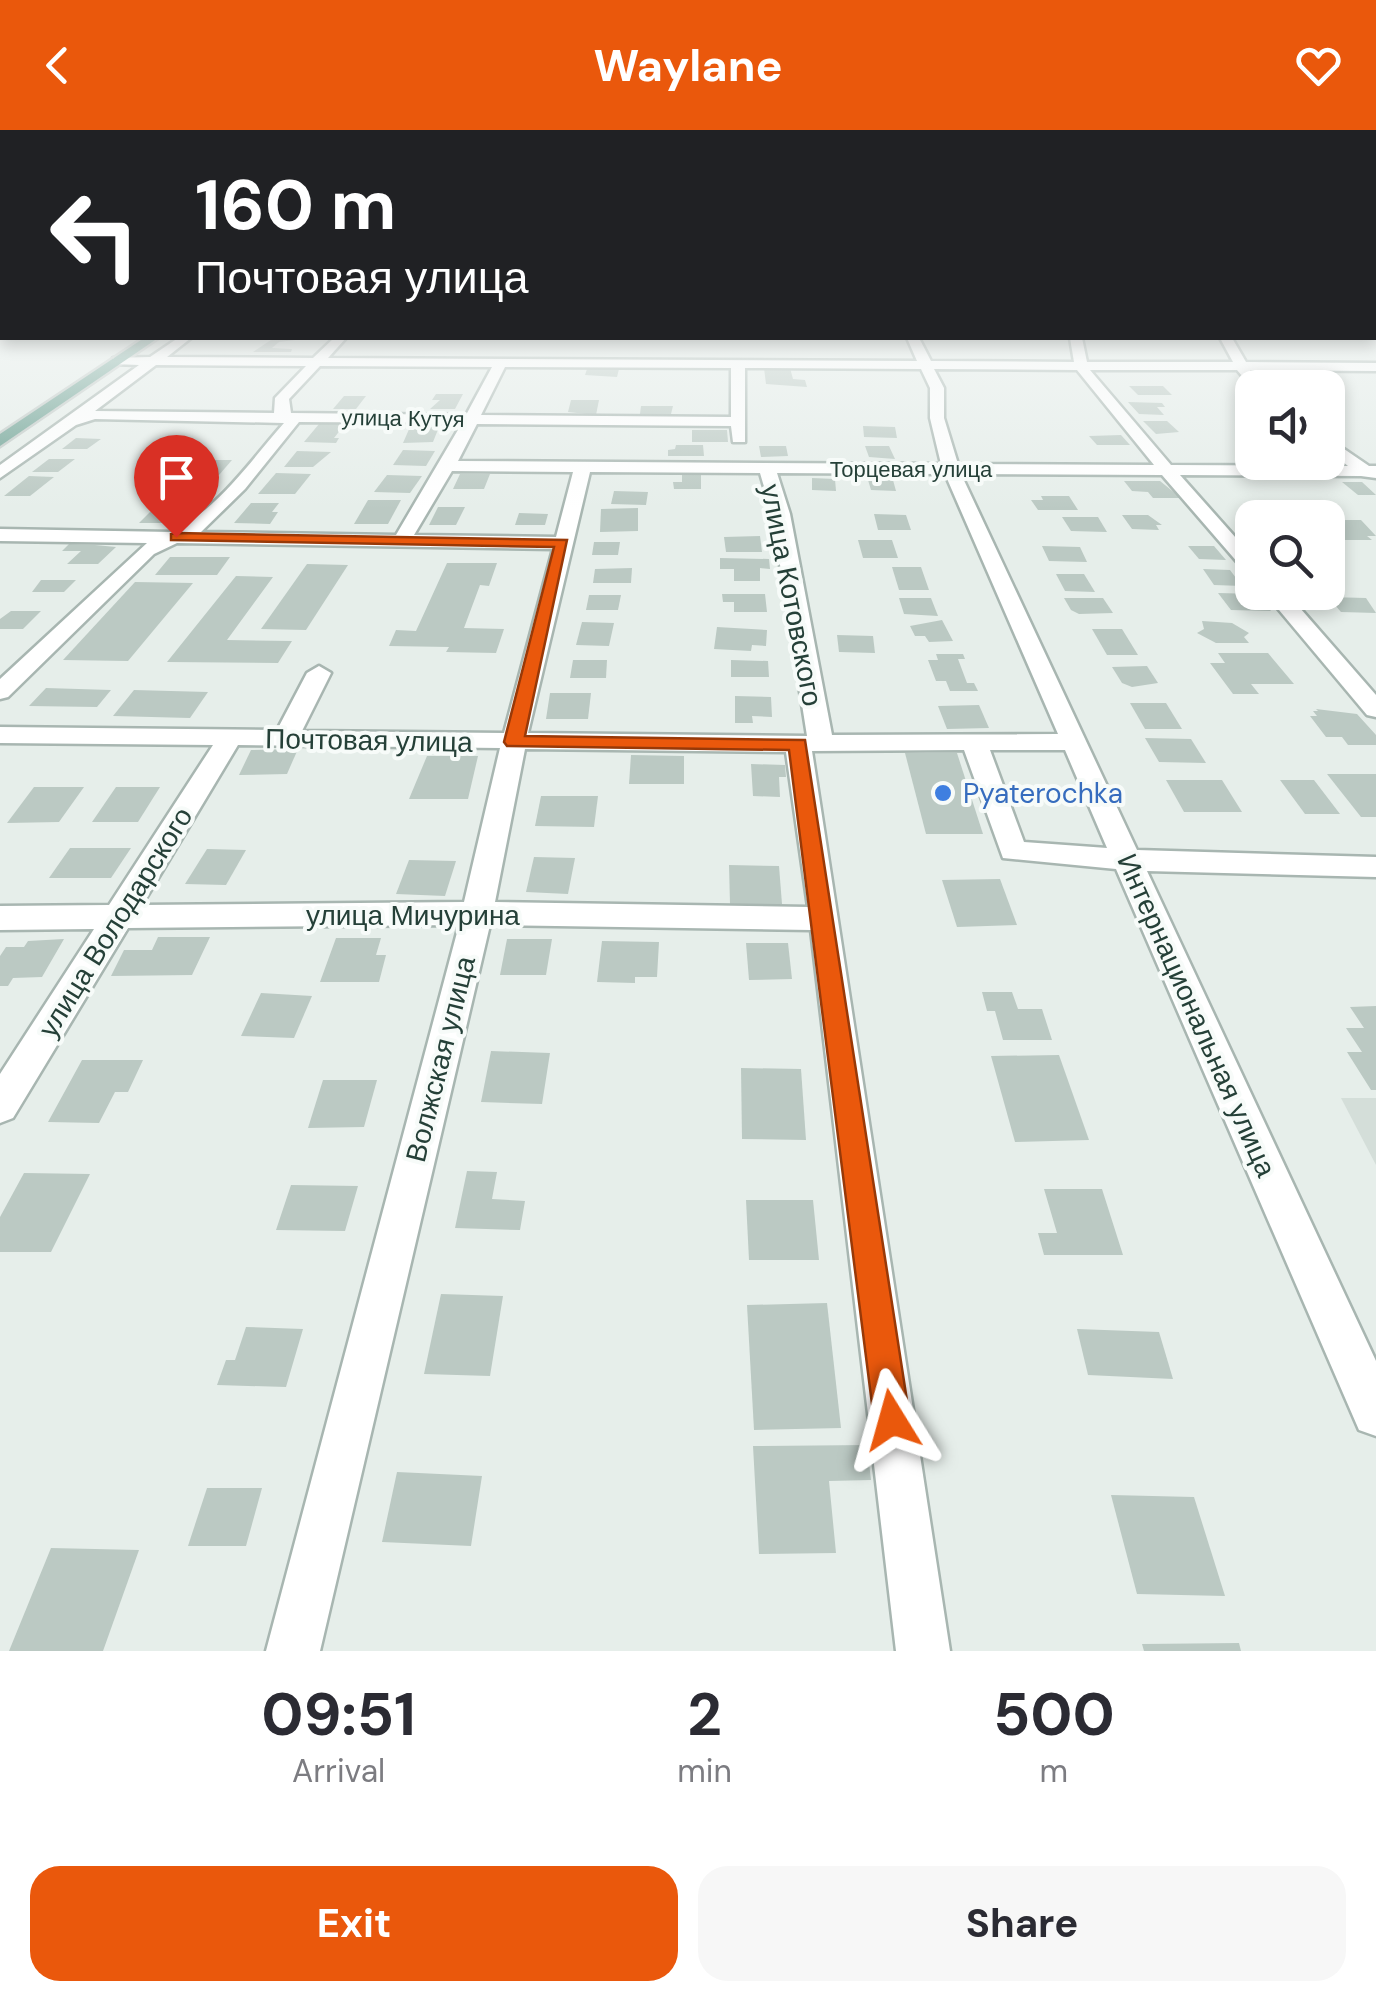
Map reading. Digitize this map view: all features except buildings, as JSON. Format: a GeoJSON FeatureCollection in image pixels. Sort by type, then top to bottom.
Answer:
{"type":"FeatureCollection","features":[{"type":"Feature","properties":{"kind":"main road"},"geometry":{"type":"LineString","coordinates":[[0,441],[109,367]]}},
{"type":"Feature","properties":{"kind":"street"},"geometry":{"type":"LineString","coordinates":[[0,472],[143,367]]}},
{"type":"Feature","properties":{"kind":"street"},"geometry":{"type":"LineString","coordinates":[[0,692],[147,550],[195,528],[239,485],[292,422],[280,410],[282,398],[309,367]]}},
{"type":"Feature","properties":{"kind":"street"},"geometry":{"type":"LineString","coordinates":[[402,540],[447,466],[498,367]]}},
{"type":"Feature","properties":{"kind":"street","name":"улица Котовского"},"geometry":{"type":"LineString","coordinates":[[734,367],[743,467]]}},
{"type":"Feature","properties":{"kind":"street","name":"Интернациональная улица"},"geometry":{"type":"LineString","coordinates":[[929,367],[937,388],[937,418],[951,469],[1376,1414]]}},
{"type":"Feature","properties":{"kind":"street"},"geometry":{"type":"LineString","coordinates":[[1082,367],[1101,395],[1235,547]]}},
{"type":"Feature","properties":{"kind":"street"},"geometry":{"type":"LineString","coordinates":[[1237,367],[1376,367]]}},
{"type":"Feature","properties":{"kind":"street","name":"улица Кутуя"},"geometry":{"type":"LineString","coordinates":[[69,422],[94,416],[737,422]]}},
{"type":"Feature","properties":{"kind":"street"},"geometry":{"type":"LineString","coordinates":[[1345,455],[1372,474]]}},
{"type":"Feature","properties":{"kind":"street","name":"Торцевая улица"},"geometry":{"type":"LineString","coordinates":[[447,466],[1372,474]]}},
{"type":"Feature","properties":{"kind":"street","name":"Волжская улица"},"geometry":{"type":"LineString","coordinates":[[293,1651],[477,913],[514,742],[583,466]]}},
{"type":"Feature","properties":{"kind":"street","name":"улица Котовского"},"geometry":{"type":"LineString","coordinates":[[767,468],[781,514],[809,743],[825,919],[923,1651]]}},
{"type":"Feature","properties":{"kind":"street"},"geometry":{"type":"LineString","coordinates":[[0,534],[562,543]]}},
{"type":"Feature","properties":{"kind":"street"},"geometry":{"type":"LineString","coordinates":[[1290,610],[1376,710]]}},
{"type":"Feature","properties":{"kind":"street"},"geometry":{"type":"LineString","coordinates":[[286,739],[320,673]]}},
{"type":"Feature","properties":{"kind":"street","name":"Почтовая улица"},"geometry":{"type":"LineString","coordinates":[[0,735],[514,742],[1072,742]]}},
{"type":"Feature","properties":{"kind":"street","name":"улица Володарского"},"geometry":{"type":"LineString","coordinates":[[0,1106],[230,738]]}},
{"type":"Feature","properties":{"kind":"street"},"geometry":{"type":"LineString","coordinates":[[974,742],[1014,851],[1128,860],[1376,867]]}},
{"type":"Feature","properties":{"kind":"street","name":"улица Мичурина"},"geometry":{"type":"LineString","coordinates":[[0,918],[477,913],[825,919]]}},
{"type":"Feature","properties":{"kind":"shaded area"},"geometry":{"type":"Polygon","coordinates":[[[1341,1098],[1376,1098],[1376,1165],[1341,1098]]]}},
{"type":"Feature","properties":{"kind":"place","name":"Pyaterochka"},"geometry":{"type":"Point","coordinates":[943,793]}},
{"type":"Feature","properties":{"kind":"route"},"geometry":{"type":"LineString","coordinates":[[176,537],[562,543],[514,742],[798,744],[892,1420]]}}]}
